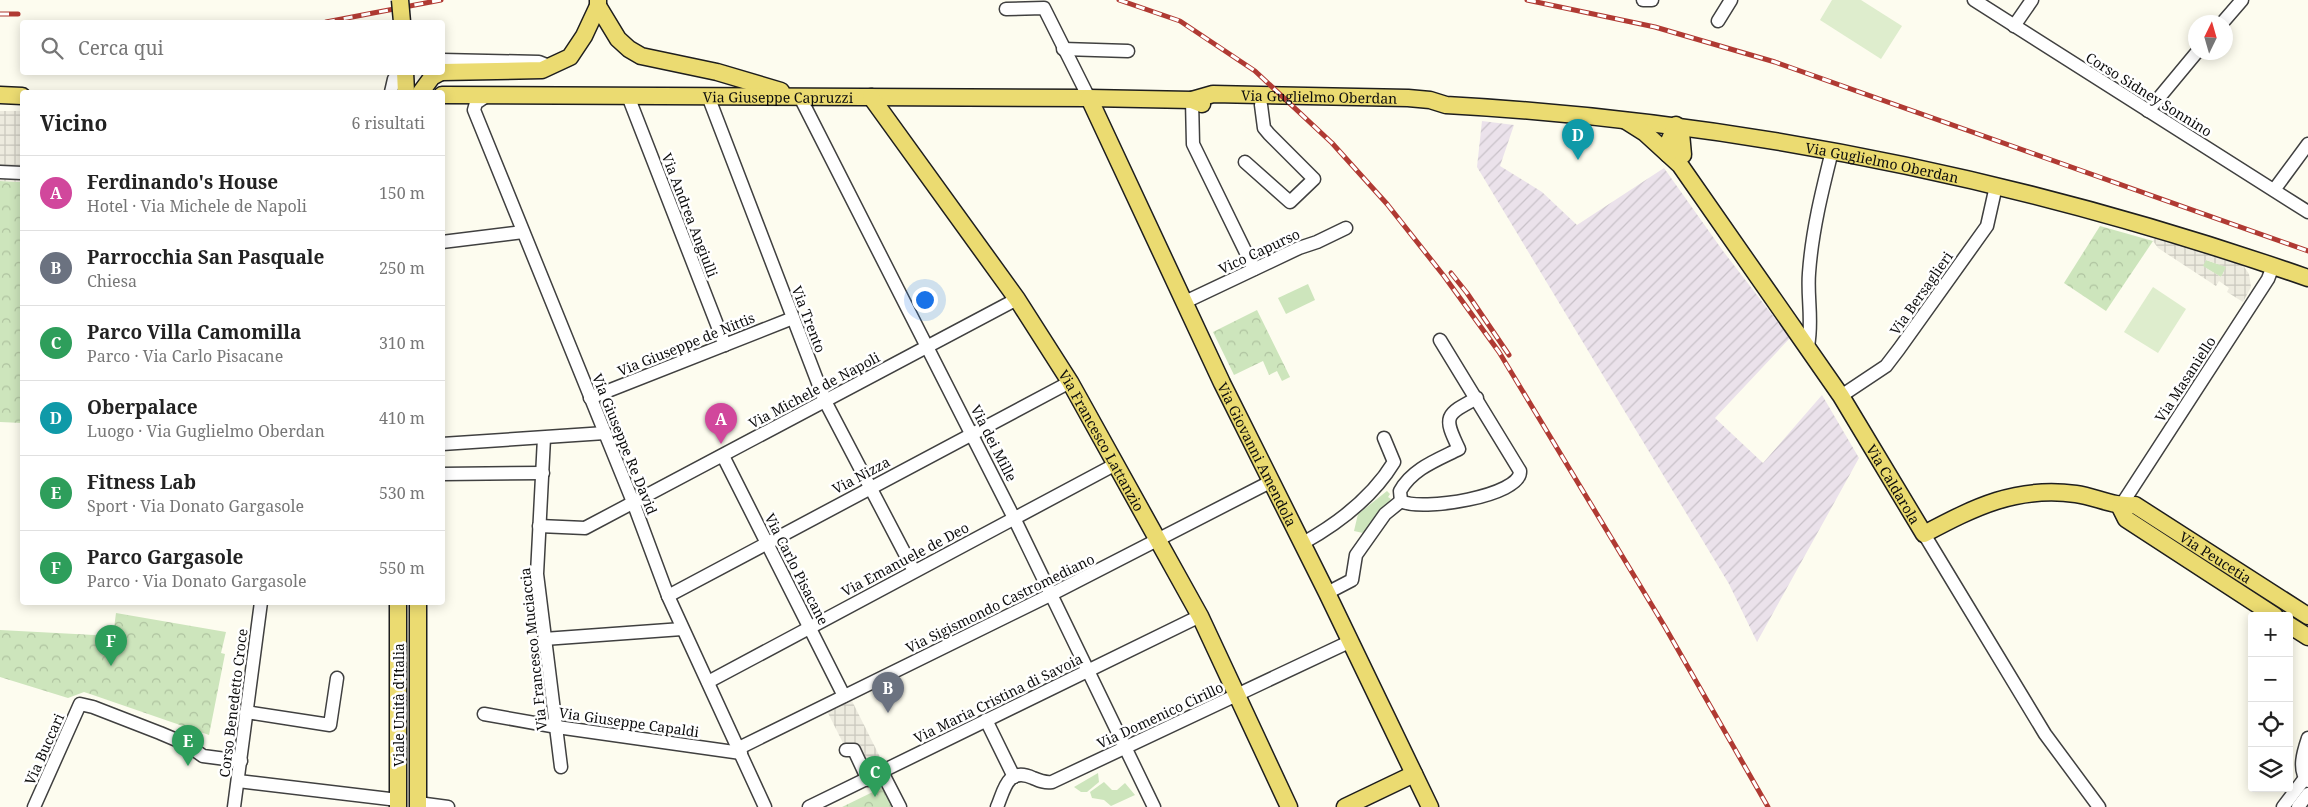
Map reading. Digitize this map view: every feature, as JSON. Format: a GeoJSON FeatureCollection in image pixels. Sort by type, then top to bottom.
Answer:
{"type":"FeatureCollection","features":[{"type":"Feature","properties":{"kind":"main road"},"geometry":{"type":"LineString","coordinates":[[400,0],[402,20]]}},
{"type":"Feature","properties":{"kind":"main road"},"geometry":{"type":"LineString","coordinates":[[445,72],[531,72],[542,70],[570,57],[584,36],[598,3]]}},
{"type":"Feature","properties":{"kind":"main road"},"geometry":{"type":"LineString","coordinates":[[598,3],[618,39],[629,50],[641,56],[717,72],[800,97]]}},
{"type":"Feature","properties":{"kind":"main road"},"geometry":{"type":"LineString","coordinates":[[400,75],[414,90]]}},
{"type":"Feature","properties":{"kind":"main road"},"geometry":{"type":"LineString","coordinates":[[418,90],[436,75]]}},
{"type":"Feature","properties":{"kind":"main road","name":"Via Guglielmo Oberdan"},"geometry":{"type":"LineString","coordinates":[[1089,98],[1192,100],[1213,94],[1350,96],[1430,100],[1446,105],[1623,119],[1722,131],[1832,151],[1996,186],[2160,229],[2308,278]]}},
{"type":"Feature","properties":{"kind":"main road"},"geometry":{"type":"LineString","coordinates":[[0,95],[20,96]]}},
{"type":"Feature","properties":{"kind":"main road","name":"Via Giuseppe Capruzzi"},"geometry":{"type":"LineString","coordinates":[[445,95],[1089,98]]}},
{"type":"Feature","properties":{"kind":"main road","name":"Via Francesco Lattanzio"},"geometry":{"type":"LineString","coordinates":[[871,97],[1017,299],[1070,382],[1200,616],[1236,697],[1289,807]]}},
{"type":"Feature","properties":{"kind":"main road","name":"Via Giovanni Amendola"},"geometry":{"type":"LineString","coordinates":[[1089,98],[1222,383],[1327,593],[1430,807]]}},
{"type":"Feature","properties":{"kind":"main road","name":"Via Guglielmo Oberdan"},"geometry":{"type":"LineString","coordinates":[[1192,100],[1203,104],[1430,109],[1446,105]]}},
{"type":"Feature","properties":{"kind":"main road"},"geometry":{"type":"LineString","coordinates":[[1623,119],[1677,158]]}},
{"type":"Feature","properties":{"kind":"main road"},"geometry":{"type":"LineString","coordinates":[[1676,125],[1681,133],[1677,158]]}},
{"type":"Feature","properties":{"kind":"main road"},"geometry":{"type":"LineString","coordinates":[[1677,158],[1694,142],[1722,131]]}},
{"type":"Feature","properties":{"kind":"main road","name":"Via Caldarola"},"geometry":{"type":"LineString","coordinates":[[1677,158],[1842,396],[1924,534]]}},
{"type":"Feature","properties":{"kind":"main road","name":"Via Peucetia"},"geometry":{"type":"LineString","coordinates":[[1924,534],[1993,500],[2028,493],[2075,494],[2120,507],[2135,505],[2308,616]]}},
{"type":"Feature","properties":{"kind":"main road"},"geometry":{"type":"LineString","coordinates":[[2120,507],[2126,519],[2269,612]]}},
{"type":"Feature","properties":{"kind":"main road","name":"Viale Unità d'Italia"},"geometry":{"type":"LineString","coordinates":[[398,605],[398,804]]}},
{"type":"Feature","properties":{"kind":"main road","name":"Viale Unità d'Italia"},"geometry":{"type":"LineString","coordinates":[[418,605],[418,805]]}},
{"type":"Feature","properties":{"kind":"main road"},"geometry":{"type":"LineString","coordinates":[[2293,628],[2308,637]]}},
{"type":"Feature","properties":{"kind":"main road"},"geometry":{"type":"LineString","coordinates":[[397,708],[408,711],[418,708]]}},
{"type":"Feature","properties":{"kind":"main road"},"geometry":{"type":"LineString","coordinates":[[1345,807],[1414,774]]}},
{"type":"Feature","properties":{"kind":"street"},"geometry":{"type":"LineString","coordinates":[[1718,21],[1731,0]]}},
{"type":"Feature","properties":{"kind":"street","name":"Corso Sidney Sonnino"},"geometry":{"type":"LineString","coordinates":[[1974,0],[2308,212]]}},
{"type":"Feature","properties":{"kind":"street"},"geometry":{"type":"LineString","coordinates":[[2014,26],[2032,0]]}},
{"type":"Feature","properties":{"kind":"street"},"geometry":{"type":"LineString","coordinates":[[2229,15],[2242,0]]}},
{"type":"Feature","properties":{"kind":"street"},"geometry":{"type":"LineString","coordinates":[[1006,9],[1044,8],[1089,98]]}},
{"type":"Feature","properties":{"kind":"street"},"geometry":{"type":"LineString","coordinates":[[1064,49],[1128,51]]}},
{"type":"Feature","properties":{"kind":"street"},"geometry":{"type":"LineString","coordinates":[[445,60],[538,62],[548,66]]}},
{"type":"Feature","properties":{"kind":"street"},"geometry":{"type":"LineString","coordinates":[[2148,111],[2191,60]]}},
{"type":"Feature","properties":{"kind":"street"},"geometry":{"type":"LineString","coordinates":[[392,90],[400,75]]}},
{"type":"Feature","properties":{"kind":"street","name":"Via Giuseppe Re David"},"geometry":{"type":"LineString","coordinates":[[489,95],[476,103],[474,110],[633,502],[668,596],[765,807]]}},
{"type":"Feature","properties":{"kind":"street","name":"Via Andrea Angiulli"},"geometry":{"type":"LineString","coordinates":[[628,96],[725,345]]}},
{"type":"Feature","properties":{"kind":"street","name":"Via Trento"},"geometry":{"type":"LineString","coordinates":[[708,96],[825,401],[914,571]]}},
{"type":"Feature","properties":{"kind":"street","name":"Via dei Mille"},"geometry":{"type":"LineString","coordinates":[[800,97],[1014,518],[1154,807]]}},
{"type":"Feature","properties":{"kind":"street"},"geometry":{"type":"LineString","coordinates":[[1192,100],[1192,144],[1254,269]]}},
{"type":"Feature","properties":{"kind":"street"},"geometry":{"type":"LineString","coordinates":[[1245,162],[1290,202],[1314,178],[1264,128],[1262,105]]}},
{"type":"Feature","properties":{"kind":"street"},"geometry":{"type":"LineString","coordinates":[[2274,190],[2308,144]]}},
{"type":"Feature","properties":{"kind":"street"},"geometry":{"type":"LineString","coordinates":[[1808,346],[1812,325],[1808,276],[1811,245],[1832,151]]}},
{"type":"Feature","properties":{"kind":"street"},"geometry":{"type":"LineString","coordinates":[[0,172],[20,173]]}},
{"type":"Feature","properties":{"kind":"street","name":"Via Bersaglieri"},"geometry":{"type":"LineString","coordinates":[[1842,396],[1886,366],[1899,349],[1987,226],[1996,186]]}},
{"type":"Feature","properties":{"kind":"street","name":"Vico Capurso"},"geometry":{"type":"LineString","coordinates":[[1185,302],[1346,228]]}},
{"type":"Feature","properties":{"kind":"street"},"geometry":{"type":"LineString","coordinates":[[445,242],[523,232]]}},
{"type":"Feature","properties":{"kind":"street","name":"Via Masaniello"},"geometry":{"type":"LineString","coordinates":[[2120,507],[2268,280],[2273,266]]}},
{"type":"Feature","properties":{"kind":"street","name":"Via Michele de Napoli"},"geometry":{"type":"LineString","coordinates":[[539,526],[585,528],[1017,299]]}},
{"type":"Feature","properties":{"kind":"street","name":"Via Giuseppe de Nittis"},"geometry":{"type":"LineString","coordinates":[[590,398],[793,318]]}},
{"type":"Feature","properties":{"kind":"street"},"geometry":{"type":"LineString","coordinates":[[1401,501],[1414,506],[1444,503],[1483,496],[1518,481],[1520,471],[1440,340]]}},
{"type":"Feature","properties":{"kind":"street","name":"Via Nizza"},"geometry":{"type":"LineString","coordinates":[[668,596],[766,542],[1070,382]]}},
{"type":"Feature","properties":{"kind":"street"},"geometry":{"type":"LineString","coordinates":[[1401,501],[1400,491],[1408,480],[1424,467],[1459,449],[1448,425],[1450,413],[1477,398]]}},
{"type":"Feature","properties":{"kind":"street"},"geometry":{"type":"LineString","coordinates":[[445,444],[605,433]]}},
{"type":"Feature","properties":{"kind":"street","name":"Via Francesco Muciaccia"},"geometry":{"type":"LineString","coordinates":[[544,438],[537,574],[561,766]]}},
{"type":"Feature","properties":{"kind":"street"},"geometry":{"type":"LineString","coordinates":[[1302,543],[1338,521],[1382,482],[1394,462],[1384,438]]}},
{"type":"Feature","properties":{"kind":"street","name":"Via Carlo Pisacane"},"geometry":{"type":"LineString","coordinates":[[722,456],[844,696]]}},
{"type":"Feature","properties":{"kind":"street","name":"Via Emanuele de Deo"},"geometry":{"type":"LineString","coordinates":[[708,682],[1116,464]]}},
{"type":"Feature","properties":{"kind":"street"},"geometry":{"type":"LineString","coordinates":[[445,474],[543,473]]}},
{"type":"Feature","properties":{"kind":"street","name":"Via Sigismondo Castromediano"},"geometry":{"type":"LineString","coordinates":[[740,750],[844,696],[1159,540],[1172,531],[1272,481]]}},
{"type":"Feature","properties":{"kind":"street"},"geometry":{"type":"LineString","coordinates":[[1327,593],[1352,580],[1356,555],[1385,514],[1401,501]]}},
{"type":"Feature","properties":{"kind":"street","name":"Via Caldarola"},"geometry":{"type":"LineString","coordinates":[[1924,534],[2045,734],[2099,807]]}},
{"type":"Feature","properties":{"kind":"street","name":"Corso Benedetto Croce"},"geometry":{"type":"LineString","coordinates":[[234,807],[261,605]]}},
{"type":"Feature","properties":{"kind":"street","name":"Via Maria Cristina di Savoia"},"geometry":{"type":"LineString","coordinates":[[809,807],[868,780],[986,720],[1200,616]]}},
{"type":"Feature","properties":{"kind":"street"},"geometry":{"type":"LineString","coordinates":[[544,639],[682,629]]}},
{"type":"Feature","properties":{"kind":"street","name":"Via Domenico Cirillo"},"geometry":{"type":"LineString","coordinates":[[1014,777],[1022,775],[1046,783],[1052,782],[1236,697],[1349,642]]}},
{"type":"Feature","properties":{"kind":"street"},"geometry":{"type":"LineString","coordinates":[[246,712],[330,725],[337,678]]}},
{"type":"Feature","properties":{"kind":"street","name":"Via Buccari"},"geometry":{"type":"LineString","coordinates":[[34,807],[80,704],[93,707],[160,733],[186,744],[203,756],[241,761]]}},
{"type":"Feature","properties":{"kind":"street","name":"Via Giuseppe Capaldi"},"geometry":{"type":"LineString","coordinates":[[484,714],[556,727],[740,750]]}},
{"type":"Feature","properties":{"kind":"street"},"geometry":{"type":"LineString","coordinates":[[986,720],[1014,777],[1002,790],[996,807]]}},
{"type":"Feature","properties":{"kind":"street"},"geometry":{"type":"LineString","coordinates":[[2283,807],[2307,780],[2302,757],[2308,738]]}},
{"type":"Feature","properties":{"kind":"street"},"geometry":{"type":"LineString","coordinates":[[846,750],[854,750],[868,780]]}},
{"type":"Feature","properties":{"kind":"street"},"geometry":{"type":"LineString","coordinates":[[882,772],[900,807]]}},
{"type":"Feature","properties":{"kind":"street"},"geometry":{"type":"LineString","coordinates":[[238,781],[349,801],[398,804]]}},
{"type":"Feature","properties":{"kind":"street"},"geometry":{"type":"LineString","coordinates":[[2298,807],[2308,794]]}},
{"type":"Feature","properties":{"kind":"street"},"geometry":{"type":"LineString","coordinates":[[418,805],[448,807]]}},
{"type":"Feature","properties":{"kind":"shaded area"},"geometry":{"type":"Polygon","coordinates":[[[0,111],[20,111],[20,182],[0,181],[0,111]]]}},
{"type":"Feature","properties":{"kind":"shaded area"},"geometry":{"type":"Polygon","coordinates":[[[1482,121],[1514,125],[1500,166],[1542,192],[1577,225],[1664,168],[1723,251],[1790,338],[1715,418],[1763,463],[1822,395],[1859,458],[1757,642],[1729,584],[1477,167],[1482,121]]]}},
{"type":"Feature","properties":{"kind":"shaded area"},"geometry":{"type":"Polygon","coordinates":[[[2156,237],[2243,265],[2249,274],[2251,287],[2243,302],[2227,292],[2229,288],[2219,281],[2216,286],[2158,248],[2153,241],[2156,237]],[[2206,260],[2203,266],[2221,277],[2226,267],[2206,260]]]}},
{"type":"Feature","properties":{"kind":"shaded area"},"geometry":{"type":"Polygon","coordinates":[[[851,699],[882,761],[858,773],[827,711],[851,699]]]}},
{"type":"Feature","properties":{"kind":"green space"},"geometry":{"type":"Polygon","coordinates":[[[1832,0],[1861,0],[1902,26],[1881,59],[1820,20],[1832,0]]]}},
{"type":"Feature","properties":{"kind":"green space"},"geometry":{"type":"Polygon","coordinates":[[[0,181],[20,182],[20,423],[0,422],[0,181]]]}},
{"type":"Feature","properties":{"kind":"green space"},"geometry":{"type":"Polygon","coordinates":[[[2100,226],[2153,241],[2106,311],[2064,283],[2100,226]]]}},
{"type":"Feature","properties":{"kind":"green space"},"geometry":{"type":"Polygon","coordinates":[[[2206,260],[2227,267],[2221,277],[2202,266],[2206,260]]]}},
{"type":"Feature","properties":{"kind":"green space"},"geometry":{"type":"Polygon","coordinates":[[[1308,284],[1315,300],[1286,314],[1278,298],[1308,284]]]}},
{"type":"Feature","properties":{"kind":"green space"},"geometry":{"type":"Polygon","coordinates":[[[2153,287],[2186,309],[2158,353],[2124,332],[2153,287]]]}},
{"type":"Feature","properties":{"kind":"green space"},"geometry":{"type":"Polygon","coordinates":[[[1257,310],[1290,377],[1282,381],[1277,371],[1269,375],[1263,361],[1234,375],[1213,332],[1257,310]]]}},
{"type":"Feature","properties":{"kind":"green space"},"geometry":{"type":"Polygon","coordinates":[[[1387,491],[1390,494],[1388,497],[1391,499],[1381,513],[1377,514],[1363,533],[1354,531],[1358,514],[1387,491]]]}},
{"type":"Feature","properties":{"kind":"green space"},"geometry":{"type":"Polygon","coordinates":[[[116,613],[226,632],[221,653],[225,654],[209,735],[84,692],[68,698],[0,677],[0,630],[113,636],[116,613]]]}},
{"type":"Feature","properties":{"kind":"green space"},"geometry":{"type":"Polygon","coordinates":[[[1098,773],[1099,782],[1087,792],[1081,792],[1074,787],[1098,773]]]}},
{"type":"Feature","properties":{"kind":"green space"},"geometry":{"type":"Polygon","coordinates":[[[1104,782],[1112,790],[1117,790],[1125,783],[1135,795],[1111,806],[1104,800],[1092,798],[1090,792],[1104,782]]]}},
{"type":"Feature","properties":{"kind":"green space"},"geometry":{"type":"Polygon","coordinates":[[[883,787],[894,807],[842,807],[883,787]]]}},
{"type":"Feature","properties":{"kind":"railway"},"geometry":{"type":"LineString","coordinates":[[336,20],[441,0]]}},
{"type":"Feature","properties":{"kind":"railway"},"geometry":{"type":"LineString","coordinates":[[1119,0],[1180,21],[1255,71],[1332,143],[1387,204],[1444,276],[1499,352],[1665,627],[1768,807]]}},
{"type":"Feature","properties":{"kind":"railway"},"geometry":{"type":"LineString","coordinates":[[1527,0],[1655,27],[1775,62],[2308,251]]}},
{"type":"Feature","properties":{"kind":"railway"},"geometry":{"type":"LineString","coordinates":[[0,14],[18,14]]}},
{"type":"Feature","properties":{"kind":"railway"},"geometry":{"type":"LineString","coordinates":[[1451,273],[1467,293],[1509,355]]}},
{"type":"Feature","properties":{"kind":"place","name":"Oberpalace"},"geometry":{"type":"Point","coordinates":[1578,160]}},
{"type":"Feature","properties":{"kind":"place","name":"Ferdinando's House"},"geometry":{"type":"Point","coordinates":[721,444]}},
{"type":"Feature","properties":{"kind":"place","name":"Parco Gargasole"},"geometry":{"type":"Point","coordinates":[111,666]}},
{"type":"Feature","properties":{"kind":"place","name":"Parrocchia San Pasquale"},"geometry":{"type":"Point","coordinates":[888,713]}},
{"type":"Feature","properties":{"kind":"place","name":"Fitness Lab"},"geometry":{"type":"Point","coordinates":[188,766]}},
{"type":"Feature","properties":{"kind":"place","name":"Parco Villa Camomilla"},"geometry":{"type":"Point","coordinates":[875,797]}}]}
